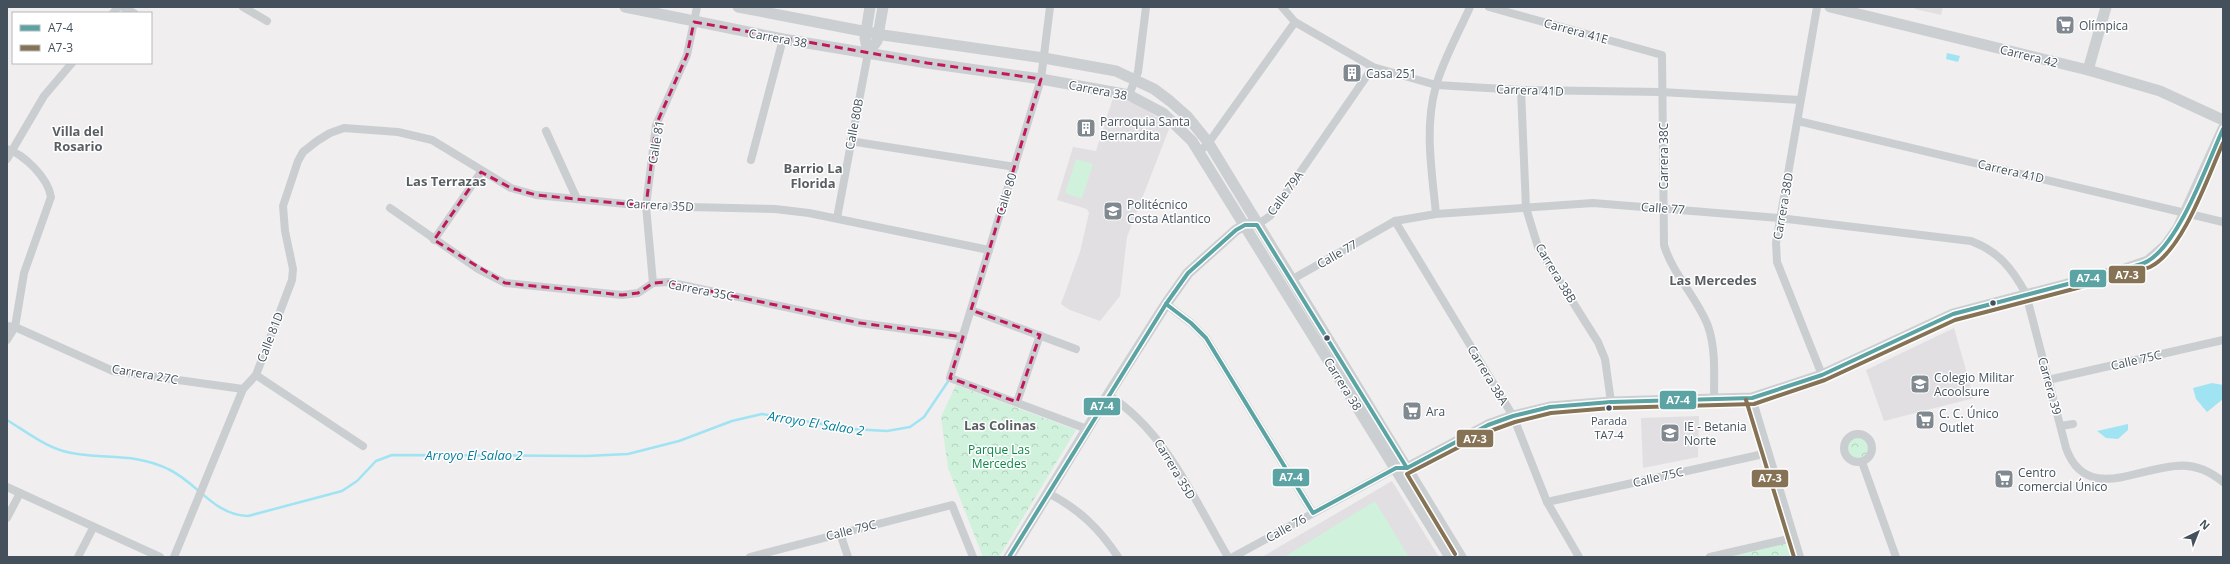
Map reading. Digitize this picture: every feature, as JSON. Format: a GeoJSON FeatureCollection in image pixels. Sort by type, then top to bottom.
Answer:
{"type":"FeatureCollection","features":[{"type":"Feature","properties":{"kind":"main road","name":"Carrera 38"},"geometry":{"type":"LineString","coordinates":[[626,7],[783,39],[1041,79],[1129,95],[1163,113],[1178,126],[1199,152],[1401,468],[1461,557]]}},
{"type":"Feature","properties":{"kind":"main road","name":"Carrera 38"},"geometry":{"type":"LineString","coordinates":[[738,7],[866,32],[1044,58],[1116,71],[1136,79],[1170,101],[1187,116],[1208,142],[1401,468],[1450,557]]}},
{"type":"Feature","properties":{"kind":"main road","name":"Calle 80B"},"geometry":{"type":"LineString","coordinates":[[868,53],[865,38],[870,7]]}},
{"type":"Feature","properties":{"kind":"main road","name":"Calle 80B"},"geometry":{"type":"LineString","coordinates":[[868,53],[877,41],[883,7]]}},
{"type":"Feature","properties":{"kind":"main road","name":"Carrera 42"},"geometry":{"type":"LineString","coordinates":[[1830,7],[2088,70],[2160,91],[2223,120]]}},
{"type":"Feature","properties":{"kind":"main road"},"geometry":{"type":"LineString","coordinates":[[2088,70],[2106,7]]}},
{"type":"Feature","properties":{"kind":"main road","name":"Calle 76"},"geometry":{"type":"LineString","coordinates":[[1401,468],[1470,433],[1513,416],[1550,407],[1611,402],[1752,398],[1822,375],[1954,314],[2125,269],[2148,261],[2166,245],[2178,228],[2223,129]]}},
{"type":"Feature","properties":{"kind":"main road","name":"Calle 79A"},"geometry":{"type":"LineString","coordinates":[[1245,225],[1257,224]]}},
{"type":"Feature","properties":{"kind":"main road"},"geometry":{"type":"LineString","coordinates":[[1009,557],[1108,395],[1166,304],[1188,273],[1236,230],[1245,225]]}},
{"type":"Feature","properties":{"kind":"street"},"geometry":{"type":"LineString","coordinates":[[122,7],[132,12]]}},
{"type":"Feature","properties":{"kind":"street"},"geometry":{"type":"LineString","coordinates":[[242,7],[267,21]]}},
{"type":"Feature","properties":{"kind":"street","name":"Calle 81"},"geometry":{"type":"LineString","coordinates":[[653,283],[646,206],[656,125],[687,55],[697,7]]}},
{"type":"Feature","properties":{"kind":"street","name":"Calle 80"},"geometry":{"type":"LineString","coordinates":[[1017,402],[950,378],[1041,79],[1050,7]]}},
{"type":"Feature","properties":{"kind":"street"},"geometry":{"type":"LineString","coordinates":[[1129,95],[1138,72],[1146,7]]}},
{"type":"Feature","properties":{"kind":"street","name":"Carrera 41D"},"geometry":{"type":"LineString","coordinates":[[1282,7],[1295,22],[1373,67],[1436,85],[1521,90],[1662,92],[1800,100]]}},
{"type":"Feature","properties":{"kind":"street"},"geometry":{"type":"LineString","coordinates":[[1436,214],[1430,156],[1430,120],[1436,85],[1470,7]]}},
{"type":"Feature","properties":{"kind":"street","name":"Carrera 41E"},"geometry":{"type":"LineString","coordinates":[[1489,7],[1662,55]]}},
{"type":"Feature","properties":{"kind":"street","name":"Carrera 38D"},"geometry":{"type":"LineString","coordinates":[[1817,7],[1776,243],[1777,262],[1822,375]]}},
{"type":"Feature","properties":{"kind":"street"},"geometry":{"type":"LineString","coordinates":[[1199,152],[1208,142],[1295,22]]}},
{"type":"Feature","properties":{"kind":"street"},"geometry":{"type":"LineString","coordinates":[[751,160],[783,39]]}},
{"type":"Feature","properties":{"kind":"street","name":"Calle 80B"},"geometry":{"type":"LineString","coordinates":[[837,218],[850,141],[868,53]]}},
{"type":"Feature","properties":{"kind":"street","name":"Carrera 38C"},"geometry":{"type":"LineString","coordinates":[[1662,55],[1664,245],[1669,261],[1707,325],[1714,350],[1714,400]]}},
{"type":"Feature","properties":{"kind":"street"},"geometry":{"type":"LineString","coordinates":[[7,159],[9,149],[44,96],[71,64]]}},
{"type":"Feature","properties":{"kind":"street","name":"Calle 79A"},"geometry":{"type":"LineString","coordinates":[[1257,224],[1270,216],[1373,67]]}},
{"type":"Feature","properties":{"kind":"street","name":"Carrera 38B"},"geometry":{"type":"LineString","coordinates":[[1521,90],[1526,208],[1538,247],[1598,342],[1605,359],[1611,402]]}},
{"type":"Feature","properties":{"kind":"street","name":"Carrera 41D"},"geometry":{"type":"LineString","coordinates":[[1798,121],[2223,222]]}},
{"type":"Feature","properties":{"kind":"street","name":"Carrera 35D"},"geometry":{"type":"LineString","coordinates":[[344,128],[398,132],[432,140],[444,146],[481,172],[511,188],[536,195],[646,206],[775,209],[809,212],[989,250]]}},
{"type":"Feature","properties":{"kind":"street","name":"Calle 81D"},"geometry":{"type":"LineString","coordinates":[[174,557],[200,498],[243,389],[256,375],[292,280],[293,269],[285,231],[283,206],[298,161],[303,152],[317,141],[330,133],[344,128]]}},
{"type":"Feature","properties":{"kind":"street"},"geometry":{"type":"LineString","coordinates":[[546,131],[577,199]]}},
{"type":"Feature","properties":{"kind":"street"},"geometry":{"type":"LineString","coordinates":[[850,141],[1015,166]]}},
{"type":"Feature","properties":{"kind":"street"},"geometry":{"type":"LineString","coordinates":[[7,340],[24,273],[51,201],[49,187],[40,172],[9,149]]}},
{"type":"Feature","properties":{"kind":"street"},"geometry":{"type":"LineString","coordinates":[[434,240],[481,172]]}},
{"type":"Feature","properties":{"kind":"street","name":"Calle 77"},"geometry":{"type":"LineString","coordinates":[[1291,280],[1395,221],[1436,214],[1593,203],[1663,207],[1780,218],[1971,241],[1990,249],[2006,262],[2016,275],[2026,294]]}},
{"type":"Feature","properties":{"kind":"street","name":"Carrera 35C"},"geometry":{"type":"LineString","coordinates":[[390,208],[434,240],[478,269],[505,283],[622,295],[638,293],[653,283],[668,282],[860,323],[963,337]]}},
{"type":"Feature","properties":{"kind":"street","name":"Carrera 38A"},"geometry":{"type":"LineString","coordinates":[[1395,221],[1513,416],[1547,502],[1579,557]]}},
{"type":"Feature","properties":{"kind":"street","name":"Carrera 39"},"geometry":{"type":"LineString","coordinates":[[2026,294],[2069,457],[2083,473],[2103,480],[2176,465],[2207,471],[2222,479]]}},
{"type":"Feature","properties":{"kind":"street"},"geometry":{"type":"LineString","coordinates":[[1166,304],[1191,323],[1206,338],[1313,513]]}},
{"type":"Feature","properties":{"kind":"street"},"geometry":{"type":"LineString","coordinates":[[971,310],[1076,349]]}},
{"type":"Feature","properties":{"kind":"street","name":"Carrera 27C"},"geometry":{"type":"LineString","coordinates":[[11,327],[113,371],[243,389]]}},
{"type":"Feature","properties":{"kind":"street"},"geometry":{"type":"LineString","coordinates":[[1040,335],[1017,402],[1087,429]]}},
{"type":"Feature","properties":{"kind":"street","name":"Calle 75C"},"geometry":{"type":"LineString","coordinates":[[2048,380],[2223,340]]}},
{"type":"Feature","properties":{"kind":"street"},"geometry":{"type":"LineString","coordinates":[[256,375],[363,446]]}},
{"type":"Feature","properties":{"kind":"street","name":"Carrera 35D"},"geometry":{"type":"LineString","coordinates":[[1108,395],[1129,410],[1153,433],[1228,557]]}},
{"type":"Feature","properties":{"kind":"street"},"geometry":{"type":"LineString","coordinates":[[1752,398],[1793,538],[1800,557]]}},
{"type":"Feature","properties":{"kind":"street"},"geometry":{"type":"LineString","coordinates":[[2061,426],[2073,424]]}},
{"type":"Feature","properties":{"kind":"street","name":"Calle 75C"},"geometry":{"type":"LineString","coordinates":[[1547,502],[1768,453]]}},
{"type":"Feature","properties":{"kind":"street"},"geometry":{"type":"LineString","coordinates":[[1862,462],[1896,557]]}},
{"type":"Feature","properties":{"kind":"street","name":"Calle 76"},"geometry":{"type":"LineString","coordinates":[[1233,557],[1313,513],[1401,468]]}},
{"type":"Feature","properties":{"kind":"street"},"geometry":{"type":"LineString","coordinates":[[7,487],[93,528],[160,557]]}},
{"type":"Feature","properties":{"kind":"street"},"geometry":{"type":"LineString","coordinates":[[7,518],[20,493]]}},
{"type":"Feature","properties":{"kind":"street"},"geometry":{"type":"LineString","coordinates":[[1048,493],[1074,508],[1091,522],[1105,537],[1118,557]]}},
{"type":"Feature","properties":{"kind":"street","name":"Calle 79C"},"geometry":{"type":"LineString","coordinates":[[750,557],[764,555],[840,533],[952,506],[972,557]]}},
{"type":"Feature","properties":{"kind":"street"},"geometry":{"type":"LineString","coordinates":[[78,557],[93,528]]}},
{"type":"Feature","properties":{"kind":"street"},"geometry":{"type":"LineString","coordinates":[[840,533],[848,557]]}},
{"type":"Feature","properties":{"kind":"street"},"geometry":{"type":"LineString","coordinates":[[1710,557],[1793,538]]}},
{"type":"Feature","properties":{"kind":"highlighted area"},"geometry":{"type":"Polygon","coordinates":[[[694,22],[927,63],[1041,79],[971,310],[1040,335],[1017,402],[950,378],[963,337],[860,323],[668,282],[653,283],[638,293],[622,295],[505,283],[434,240],[481,172],[511,188],[536,195],[646,206],[656,125],[687,55],[694,22]]]}},
{"type":"Feature","properties":{"kind":"shaded area"},"geometry":{"type":"Polygon","coordinates":[[[1915,7],[1943,7],[1941,15],[1915,9],[1915,7]]]}},
{"type":"Feature","properties":{"kind":"shaded area","name":"Politécnico Costa Atlantico"},"geometry":{"type":"Polygon","coordinates":[[[1113,98],[1133,102],[1163,121],[1169,129],[1127,237],[1120,296],[1100,321],[1070,310],[1061,304],[1080,252],[1089,213],[1087,209],[1057,200],[1073,147],[1096,151],[1113,98]]]}},
{"type":"Feature","properties":{"kind":"shaded area","name":"Colegio Militar Acoolsure"},"geometry":{"type":"Polygon","coordinates":[[[1954,328],[1974,398],[1884,421],[1866,370],[1954,328]]]}},
{"type":"Feature","properties":{"kind":"shaded area","name":"IE - Betania Norte"},"geometry":{"type":"Polygon","coordinates":[[[1699,416],[1698,457],[1643,468],[1641,418],[1699,416]]]}},
{"type":"Feature","properties":{"kind":"shaded area"},"geometry":{"type":"Polygon","coordinates":[[[1392,481],[1439,557],[1262,557],[1392,481]]]}},
{"type":"Feature","properties":{"kind":"green space"},"geometry":{"type":"Polygon","coordinates":[[[1076,159],[1093,164],[1082,199],[1065,193],[1076,159]]]}},
{"type":"Feature","properties":{"kind":"green space","name":"Parque Las Mercedes"},"geometry":{"type":"Polygon","coordinates":[[[956,385],[1076,430],[999,557],[983,557],[948,468],[941,417],[956,385]]]}},
{"type":"Feature","properties":{"kind":"green space"},"geometry":{"type":"Polygon","coordinates":[[[1858,436],[1866,439],[1869,447],[1866,455],[1858,458],[1850,455],[1847,447],[1850,439],[1858,436]]]}},
{"type":"Feature","properties":{"kind":"green space"},"geometry":{"type":"Polygon","coordinates":[[[1375,501],[1409,557],[1284,557],[1375,501]]]}},
{"type":"Feature","properties":{"kind":"green space"},"geometry":{"type":"Polygon","coordinates":[[[1793,538],[1800,557],[1710,557],[1793,538]]]}},
{"type":"Feature","properties":{"kind":"water"},"geometry":{"type":"Polygon","coordinates":[[[1947,53],[1960,56],[1958,62],[1946,59],[1947,53]]]}},
{"type":"Feature","properties":{"kind":"water"},"geometry":{"type":"Polygon","coordinates":[[[2212,383],[2223,385],[2223,399],[2207,412],[2196,399],[2193,388],[2212,383]]]}},
{"type":"Feature","properties":{"kind":"water"},"geometry":{"type":"Polygon","coordinates":[[[2128,424],[2128,430],[2118,439],[2106,438],[2097,431],[2128,424]]]}},
{"type":"Feature","properties":{"kind":"waterway","name":"Arroyo El Salao 2"},"geometry":{"type":"LineString","coordinates":[[7,420],[41,441],[63,451],[89,456],[128,458],[154,463],[178,475],[225,510],[248,516],[342,491],[357,481],[376,461],[392,455],[586,456],[628,454],[679,441],[732,421],[762,414],[852,429],[887,431],[910,427],[924,417],[949,380]]}},
{"type":"Feature","properties":{"kind":"transit line","name":"A7-4"},"geometry":{"type":"LineString","coordinates":[[1166,304],[1191,323],[1206,338],[1313,513],[1396,468],[1407,468],[1488,425],[1513,416],[1550,407],[1611,402],[1752,398],[1822,375],[1953,314],[2143,264],[2160,251],[2182,220],[2192,201],[2223,129]]}},
{"type":"Feature","properties":{"kind":"transit line","name":"A7-3"},"geometry":{"type":"LineString","coordinates":[[1455,554],[1407,474],[1490,431],[1515,422],[1551,413],[1611,408],[1754,404],[1825,380],[1955,320],[2127,275],[2150,267],[2162,258],[2173,246],[2184,229],[2202,193],[2223,143]]}},
{"type":"Feature","properties":{"kind":"transit line","name":"A7-4"},"geometry":{"type":"LineString","coordinates":[[1009,557],[1166,304],[1188,273],[1236,230],[1245,225],[1257,225],[1407,468]]}},
{"type":"Feature","properties":{"kind":"transit line","name":"A7-3"},"geometry":{"type":"LineString","coordinates":[[1746,400],[1794,557]]}},
{"type":"Feature","properties":{"kind":"place","name":"Olímpica"},"geometry":{"type":"Point","coordinates":[2065,25]}},
{"type":"Feature","properties":{"kind":"place","name":"Casa 251"},"geometry":{"type":"Point","coordinates":[1352,73]}},
{"type":"Feature","properties":{"kind":"place","name":"Parroquia Santa Bernardita"},"geometry":{"type":"Point","coordinates":[1086,128]}},
{"type":"Feature","properties":{"kind":"place","name":"Politécnico Costa Atlantico"},"geometry":{"type":"Point","coordinates":[1113,211]}},
{"type":"Feature","properties":{"kind":"place","name":"Colegio Militar Acoolsure"},"geometry":{"type":"Point","coordinates":[1920,384]}},
{"type":"Feature","properties":{"kind":"place","name":"Parada TA7-4"},"geometry":{"type":"Point","coordinates":[1609,408]}},
{"type":"Feature","properties":{"kind":"place","name":"Ara"},"geometry":{"type":"Point","coordinates":[1412,411]}},
{"type":"Feature","properties":{"kind":"place","name":"C. C. Único Outlet"},"geometry":{"type":"Point","coordinates":[1925,420]}},
{"type":"Feature","properties":{"kind":"place","name":"IE - Betania Norte"},"geometry":{"type":"Point","coordinates":[1670,433]}},
{"type":"Feature","properties":{"kind":"place","name":"Centro comercial Único"},"geometry":{"type":"Point","coordinates":[2004,479]}},
{"type":"Feature","properties":{"kind":"district","name":"Villa del Rosario"},"geometry":{"type":"Point","coordinates":[78,138]}},
{"type":"Feature","properties":{"kind":"district","name":"Barrio La Florida"},"geometry":{"type":"Point","coordinates":[813,176]}},
{"type":"Feature","properties":{"kind":"district","name":"Las Terrazas"},"geometry":{"type":"Point","coordinates":[446,181]}},
{"type":"Feature","properties":{"kind":"district","name":"Las Mercedes"},"geometry":{"type":"Point","coordinates":[1713,280]}},
{"type":"Feature","properties":{"kind":"district","name":"Las Colinas"},"geometry":{"type":"Point","coordinates":[1000,425]}}]}
